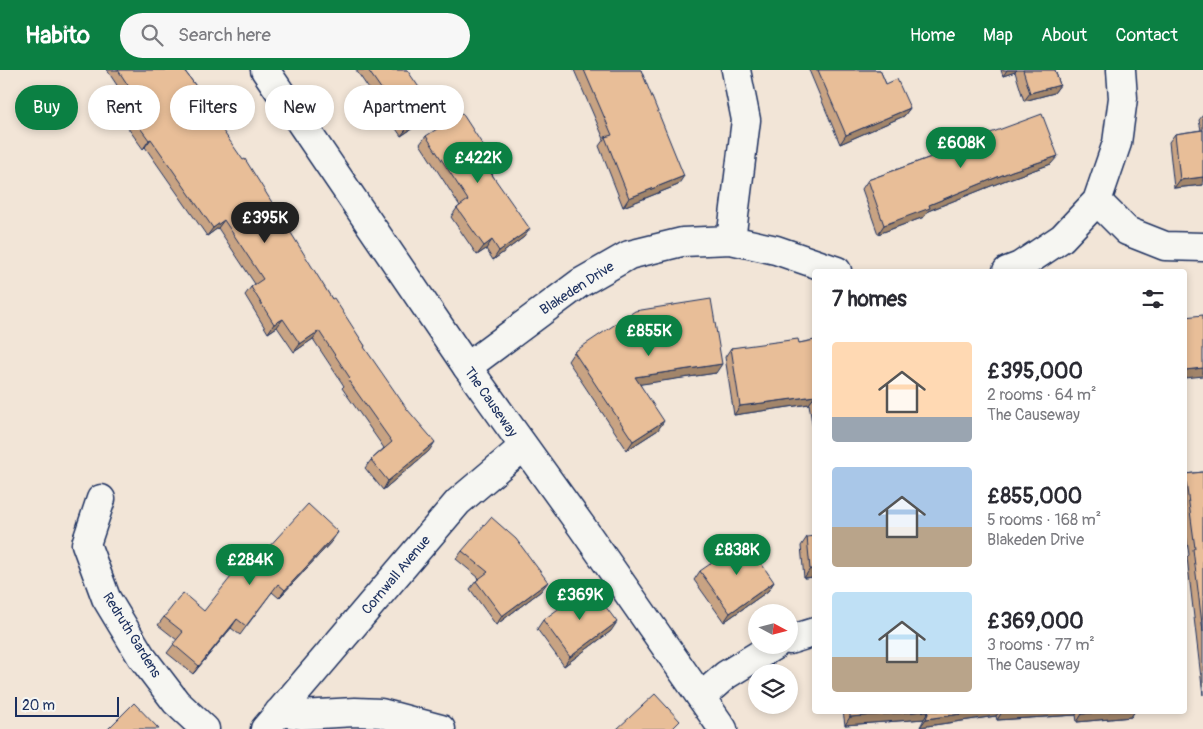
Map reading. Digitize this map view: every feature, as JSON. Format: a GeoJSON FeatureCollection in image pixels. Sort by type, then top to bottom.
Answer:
{"type":"FeatureCollection","features":[{"type":"Feature","properties":{"kind":"street","name":"The Causeway"},"geometry":{"type":"LineString","coordinates":[[265,70],[466,368],[582,527],[723,729]]}},
{"type":"Feature","properties":{"kind":"street"},"geometry":{"type":"LineString","coordinates":[[731,240],[746,120],[736,70]]}},
{"type":"Feature","properties":{"kind":"street"},"geometry":{"type":"LineString","coordinates":[[1012,269],[1020,266],[1062,238],[1097,202],[1117,142],[1123,98],[1121,70]]}},
{"type":"Feature","properties":{"kind":"street"},"geometry":{"type":"LineString","coordinates":[[1097,202],[1127,231],[1165,246],[1203,247]]}},
{"type":"Feature","properties":{"kind":"street","name":"Blakeden Drive"},"geometry":{"type":"LineString","coordinates":[[466,368],[580,283],[629,255],[682,242],[731,240],[776,250],[831,269]]}},
{"type":"Feature","properties":{"kind":"street","name":"Cornwall Avenue"},"geometry":{"type":"LineString","coordinates":[[272,721],[458,502],[523,447]]}},
{"type":"Feature","properties":{"kind":"street","name":"Redruth Gardens"},"geometry":{"type":"LineString","coordinates":[[101,499],[86,544],[106,598],[141,656],[176,702],[205,729]]}},
{"type":"Feature","properties":{"kind":"street"},"geometry":{"type":"LineString","coordinates":[[798,637],[812,633]]}},
{"type":"Feature","properties":{"kind":"street"},"geometry":{"type":"LineString","coordinates":[[701,697],[726,675],[760,654]]}},
{"type":"Feature","properties":{"kind":"street"},"geometry":{"type":"LineString","coordinates":[[272,721],[301,715],[355,712],[381,713],[441,729]]}},
{"type":"Feature","properties":{"kind":"building"},"geometry":{"type":"Polygon","coordinates":[[[118,70],[184,70],[195,85],[170,85],[170,130],[222,130],[243,160],[245,159],[364,347],[407,409],[435,442],[388,481],[371,460],[392,442],[348,380],[350,378],[319,331],[300,344],[283,319],[274,324],[251,287],[263,279],[224,220],[213,228],[151,139],[149,140],[142,130],[160,130],[160,85],[128,85],[118,70]]]}},
{"type":"Feature","properties":{"kind":"building"},"geometry":{"type":"Polygon","coordinates":[[[368,70],[407,70],[417,85],[379,85],[368,70]]]}},
{"type":"Feature","properties":{"kind":"building"},"geometry":{"type":"Polygon","coordinates":[[[584,70],[641,70],[684,176],[629,198],[605,137],[612,135],[584,70]]]}},
{"type":"Feature","properties":{"kind":"building"},"geometry":{"type":"Polygon","coordinates":[[[818,70],[880,70],[886,84],[897,79],[910,108],[846,135],[818,70]]]}},
{"type":"Feature","properties":{"kind":"building"},"geometry":{"type":"Polygon","coordinates":[[[1023,70],[1055,70],[1060,85],[1030,93],[1023,70]]]}},
{"type":"Feature","properties":{"kind":"building"},"geometry":{"type":"Polygon","coordinates":[[[1042,114],[1058,156],[1012,171],[929,205],[930,208],[884,225],[868,180],[1042,114]]]}},
{"type":"Feature","properties":{"kind":"building"},"geometry":{"type":"Polygon","coordinates":[[[464,116],[497,167],[490,172],[530,229],[499,251],[492,240],[484,246],[457,208],[468,200],[426,136],[435,130],[464,130],[464,116]]]}},
{"type":"Feature","properties":{"kind":"building"},"geometry":{"type":"Polygon","coordinates":[[[1203,130],[1203,177],[1180,180],[1175,134],[1203,130]]]}},
{"type":"Feature","properties":{"kind":"building"},"geometry":{"type":"Polygon","coordinates":[[[711,299],[722,364],[635,377],[664,421],[633,441],[574,352],[635,311],[711,299]]]}},
{"type":"Feature","properties":{"kind":"building"},"geometry":{"type":"Polygon","coordinates":[[[1203,315],[1203,368],[1187,370],[1187,317],[1203,315]]]}},
{"type":"Feature","properties":{"kind":"building"},"geometry":{"type":"Polygon","coordinates":[[[798,339],[799,343],[812,341],[812,396],[740,406],[731,348],[798,339]]]}},
{"type":"Feature","properties":{"kind":"building"},"geometry":{"type":"Polygon","coordinates":[[[1203,472],[1203,632],[1193,549],[1195,548],[1187,489],[1187,474],[1203,472]]]}},
{"type":"Feature","properties":{"kind":"building"},"geometry":{"type":"Polygon","coordinates":[[[308,504],[338,532],[285,590],[278,584],[246,626],[237,619],[199,666],[173,644],[183,632],[164,617],[183,593],[204,611],[238,568],[245,573],[308,504]]]}},
{"type":"Feature","properties":{"kind":"building"},"geometry":{"type":"Polygon","coordinates":[[[491,517],[516,539],[548,582],[502,616],[476,581],[488,572],[462,551],[491,517]]]}},
{"type":"Feature","properties":{"kind":"building"},"geometry":{"type":"Polygon","coordinates":[[[812,536],[812,569],[810,569],[807,537],[812,536]]]}},
{"type":"Feature","properties":{"kind":"building"},"geometry":{"type":"Polygon","coordinates":[[[745,540],[774,582],[730,613],[700,571],[745,540]]]}},
{"type":"Feature","properties":{"kind":"building"},"geometry":{"type":"Polygon","coordinates":[[[590,586],[617,622],[570,657],[543,620],[590,586]]]}},
{"type":"Feature","properties":{"kind":"building"},"geometry":{"type":"Polygon","coordinates":[[[655,694],[680,721],[672,729],[617,729],[655,694]]]}},
{"type":"Feature","properties":{"kind":"building"},"geometry":{"type":"Polygon","coordinates":[[[134,703],[159,729],[108,729],[134,703]]]}},
{"type":"Feature","properties":{"kind":"building"},"geometry":{"type":"Polygon","coordinates":[[[850,714],[887,714],[850,717],[850,714]]]}},
{"type":"Feature","properties":{"kind":"building"},"geometry":{"type":"Polygon","coordinates":[[[928,714],[960,714],[926,719],[928,714]]]}}]}
